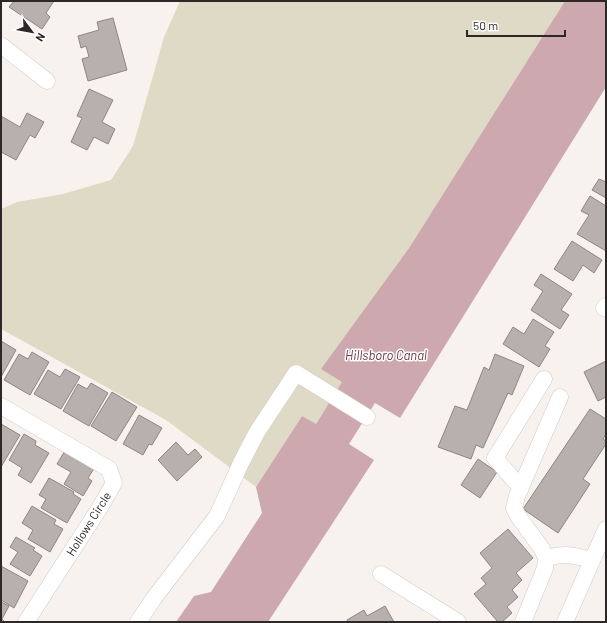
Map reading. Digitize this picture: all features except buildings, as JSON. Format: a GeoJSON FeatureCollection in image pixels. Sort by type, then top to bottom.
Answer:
{"type":"FeatureCollection","features":[{"type":"Feature","properties":{"kind":"street"},"geometry":{"type":"LineString","coordinates":[[1,45],[47,81]]}},
{"type":"Feature","properties":{"kind":"street"},"geometry":{"type":"LineString","coordinates":[[138,622],[154,598],[217,516],[257,432],[296,372],[367,417]]}},
{"type":"Feature","properties":{"kind":"street"},"geometry":{"type":"LineString","coordinates":[[521,488],[495,458],[544,379]]}},
{"type":"Feature","properties":{"kind":"street"},"geometry":{"type":"LineString","coordinates":[[523,622],[545,568],[546,558],[542,549],[518,516],[514,508],[517,496],[560,397]]}},
{"type":"Feature","properties":{"kind":"street","name":"Hollows Circle"},"geometry":{"type":"LineString","coordinates":[[1,406],[109,468],[114,483],[99,509],[26,622]]}},
{"type":"Feature","properties":{"kind":"street"},"geometry":{"type":"LineString","coordinates":[[565,622],[606,529]]}},
{"type":"Feature","properties":{"kind":"street"},"geometry":{"type":"LineString","coordinates":[[546,558],[556,555],[570,555],[592,560]]}},
{"type":"Feature","properties":{"kind":"street"},"geometry":{"type":"LineString","coordinates":[[381,574],[458,622]]}},
{"type":"Feature","properties":{"kind":"shaded area"},"geometry":{"type":"Polygon","coordinates":[[[180,1],[565,1],[409,248],[322,369],[343,382],[315,425],[302,416],[256,487],[166,420],[1,329],[1,209],[17,202],[63,194],[111,180],[133,146],[164,37],[180,1]]]}},
{"type":"Feature","properties":{"kind":"water","name":"Hillsboro Canal"},"geometry":{"type":"Polygon","coordinates":[[[565,1],[606,1],[606,87],[400,418],[375,403],[349,444],[374,460],[268,622],[176,622],[194,596],[211,592],[262,513],[256,487],[302,416],[316,424],[342,382],[321,369],[409,248],[565,1]]]}}]}
